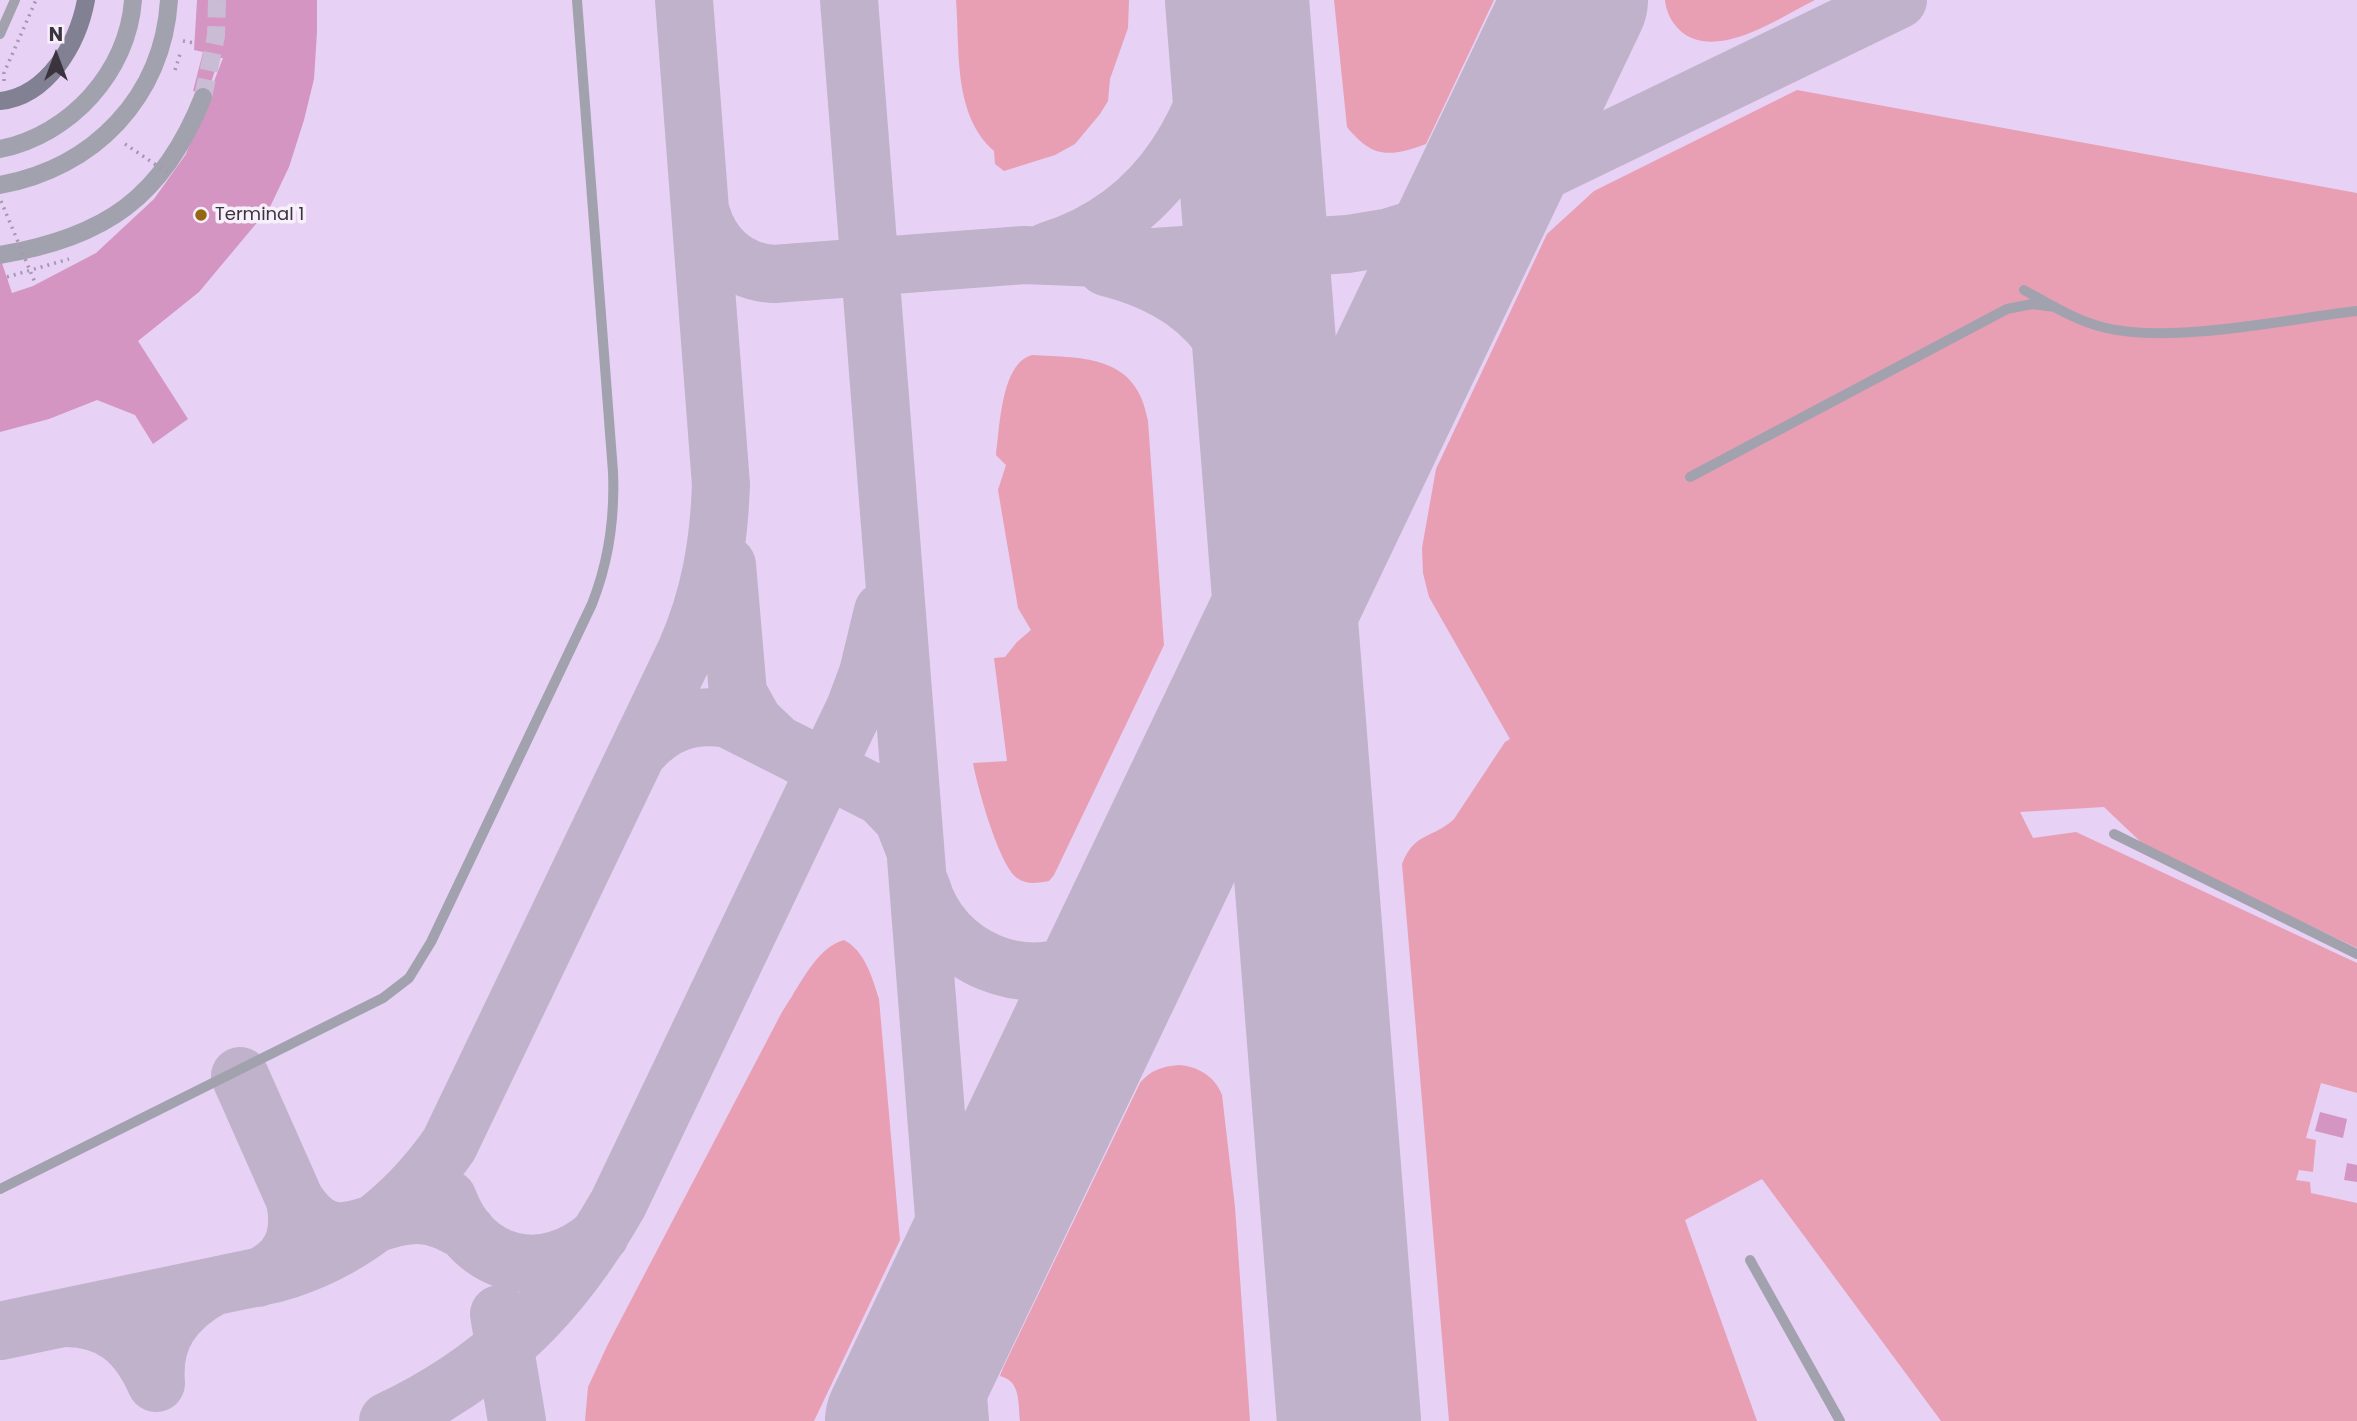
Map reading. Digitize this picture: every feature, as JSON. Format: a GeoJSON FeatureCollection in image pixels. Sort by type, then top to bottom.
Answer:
{"type":"FeatureCollection","features":[{"type":"Feature","properties":{"kind":"main road"},"geometry":{"type":"LineString","coordinates":[[0,102],[27,92],[59,63],[74,39],[86,0]]}},
{"type":"Feature","properties":{"kind":"street"},"geometry":{"type":"LineString","coordinates":[[0,149],[47,134],[92,95],[120,52],[128,29],[133,0]]}},
{"type":"Feature","properties":{"kind":"street"},"geometry":{"type":"LineString","coordinates":[[0,185],[40,176],[69,162],[89,150],[121,120],[136,101],[155,67],[167,26],[169,0]]}},
{"type":"Feature","properties":{"kind":"street"},"geometry":{"type":"LineString","coordinates":[[0,255],[50,244],[100,223],[128,207],[167,167],[189,130],[203,97]]}},
{"type":"Feature","properties":{"kind":"lane"},"geometry":{"type":"LineString","coordinates":[[0,34],[15,0]]}},
{"type":"Feature","properties":{"kind":"lane"},"geometry":{"type":"LineString","coordinates":[[0,1189],[383,998],[409,978],[425,954],[592,604],[605,569],[612,531],[614,472],[577,0]]}},
{"type":"Feature","properties":{"kind":"lane"},"geometry":{"type":"LineString","coordinates":[[2024,290],[2055,307],[2105,328],[2159,333],[2357,311]]}},
{"type":"Feature","properties":{"kind":"lane"},"geometry":{"type":"LineString","coordinates":[[1690,477],[2007,309],[2032,304],[2055,307]]}},
{"type":"Feature","properties":{"kind":"lane"},"geometry":{"type":"LineString","coordinates":[[2114,834],[2357,954]]}},
{"type":"Feature","properties":{"kind":"lane"},"geometry":{"type":"LineString","coordinates":[[1750,1260],[1840,1421]]}},
{"type":"Feature","properties":{"kind":"path"},"geometry":{"type":"LineString","coordinates":[[5,83],[4,73],[36,0]]}},
{"type":"Feature","properties":{"kind":"path"},"geometry":{"type":"LineString","coordinates":[[183,41],[195,43]]}},
{"type":"Feature","properties":{"kind":"path"},"geometry":{"type":"LineString","coordinates":[[125,144],[171,175]]}},
{"type":"Feature","properties":{"kind":"path"},"geometry":{"type":"LineString","coordinates":[[1,201],[36,285]]}},
{"type":"Feature","properties":{"kind":"shaded area"},"geometry":{"type":"Polygon","coordinates":[[[0,0],[2357,0],[2357,1421],[0,1421],[0,0]]]}},
{"type":"Feature","properties":{"kind":"shaded area"},"geometry":{"type":"Polygon","coordinates":[[[956,0],[1129,0],[1128,28],[1110,79],[1108,101],[1075,144],[1055,155],[1004,171],[995,164],[994,151],[971,119],[965,101],[959,61],[956,0]]]}},
{"type":"Feature","properties":{"kind":"shaded area"},"geometry":{"type":"Polygon","coordinates":[[[1334,0],[1494,0],[1426,144],[1392,153],[1383,152],[1365,145],[1347,127],[1334,0]]]}},
{"type":"Feature","properties":{"kind":"shaded area"},"geometry":{"type":"Polygon","coordinates":[[[1665,0],[1815,0],[1750,33],[1714,42],[1698,40],[1683,33],[1671,18],[1665,0]]]}},
{"type":"Feature","properties":{"kind":"shaded area"},"geometry":{"type":"Polygon","coordinates":[[[1797,90],[2357,193],[2357,948],[2146,847],[2104,807],[2020,812],[2033,838],[2076,832],[2357,963],[2357,1093],[2321,1083],[2306,1138],[2316,1140],[2313,1172],[2299,1170],[2296,1180],[2310,1182],[2311,1193],[2357,1203],[2357,1421],[1941,1421],[1762,1179],[1685,1220],[1757,1421],[1449,1421],[1402,864],[1413,846],[1454,819],[1505,742],[1510,739],[1429,597],[1423,573],[1422,548],[1436,469],[1547,234],[1594,191],[1797,90]]]}},
{"type":"Feature","properties":{"kind":"shaded area"},"geometry":{"type":"Polygon","coordinates":[[[1032,355],[1071,357],[1106,364],[1133,383],[1142,399],[1148,421],[1164,645],[1054,875],[1049,881],[1032,883],[1017,878],[1003,858],[984,806],[973,763],[1007,761],[994,658],[1005,657],[1031,630],[1018,608],[998,490],[1006,465],[996,455],[1008,383],[1022,360],[1032,355]]]}},
{"type":"Feature","properties":{"kind":"shaded area"},"geometry":{"type":"Polygon","coordinates":[[[844,940],[862,958],[879,999],[900,1240],[814,1421],[585,1421],[588,1387],[608,1344],[782,1012],[816,960],[834,944],[844,940]]]}},
{"type":"Feature","properties":{"kind":"shaded area"},"geometry":{"type":"Polygon","coordinates":[[[1178,1065],[1192,1067],[1210,1077],[1222,1095],[1235,1207],[1250,1421],[1020,1421],[1017,1394],[1012,1383],[1000,1376],[1003,1368],[1140,1083],[1157,1070],[1178,1065]]]}},
{"type":"Feature","properties":{"kind":"building","name":"Terminal 1"},"geometry":{"type":"Polygon","coordinates":[[[197,0],[317,0],[317,32],[314,79],[304,120],[289,167],[270,207],[199,292],[138,341],[188,419],[153,444],[135,415],[97,400],[49,419],[0,432],[0,257],[12,293],[33,286],[96,253],[154,199],[186,154],[223,58],[219,58],[207,95],[193,91],[203,52],[194,50],[197,0]]]}},
{"type":"Feature","properties":{"kind":"building"},"geometry":{"type":"Polygon","coordinates":[[[2320,1112],[2347,1119],[2343,1138],[2315,1131],[2320,1112]]]}},
{"type":"Feature","properties":{"kind":"building"},"geometry":{"type":"Polygon","coordinates":[[[2347,1163],[2357,1165],[2357,1182],[2344,1180],[2347,1163]]]}},
{"type":"Feature","properties":{"kind":"taxiway"},"geometry":{"type":"LineString","coordinates":[[0,1331],[277,1273],[304,1264],[352,1239],[395,1207],[449,1145],[686,651],[712,570],[721,485],[684,0]]}},
{"type":"Feature","properties":{"kind":"taxiway"},"geometry":{"type":"LineString","coordinates":[[849,0],[960,1421]]}},
{"type":"Feature","properties":{"kind":"taxiway"},"geometry":{"type":"LineString","coordinates":[[1048,251],[1089,235],[1123,213],[1153,186],[1177,155],[1197,120],[1212,82],[1233,0]]}},
{"type":"Feature","properties":{"kind":"taxiway"},"geometry":{"type":"LineString","coordinates":[[701,213],[711,237],[727,256],[748,269],[774,274],[1024,255],[1124,259],[1348,244],[1390,237],[1441,221],[1898,0]]}},
{"type":"Feature","properties":{"kind":"taxiway"},"geometry":{"type":"LineString","coordinates":[[1106,267],[1149,281],[1183,300],[1210,324],[1230,351],[1246,383],[1258,418],[1277,498]]}},
{"type":"Feature","properties":{"kind":"taxiway"},"geometry":{"type":"LineString","coordinates":[[727,565],[738,693],[754,722],[773,740]]}},
{"type":"Feature","properties":{"kind":"taxiway"},"geometry":{"type":"LineString","coordinates":[[388,1421],[460,1380],[521,1332],[548,1304],[596,1240],[618,1204],[855,708],[868,673],[883,611]]}},
{"type":"Feature","properties":{"kind":"taxiway"},"geometry":{"type":"LineString","coordinates":[[639,751],[658,733],[679,722],[702,718],[728,719],[882,797],[903,819],[915,850]]}},
{"type":"Feature","properties":{"kind":"taxiway"},"geometry":{"type":"LineString","coordinates":[[921,886],[931,911],[947,933],[967,950],[990,962],[1015,970],[1041,971],[1067,966],[1093,955],[1123,929],[1147,897]]}},
{"type":"Feature","properties":{"kind":"taxiway"},"geometry":{"type":"LineString","coordinates":[[240,1076],[295,1200]]}},
{"type":"Feature","properties":{"kind":"taxiway"},"geometry":{"type":"LineString","coordinates":[[448,1199],[459,1223],[475,1241],[493,1254],[513,1262],[535,1264],[557,1260],[579,1250],[600,1235]]}},
{"type":"Feature","properties":{"kind":"taxiway"},"geometry":{"type":"LineString","coordinates":[[257,1278],[279,1265],[292,1247],[297,1225],[295,1200],[309,1218],[324,1228],[338,1231],[352,1230],[399,1217],[424,1215],[467,1232]]}},
{"type":"Feature","properties":{"kind":"taxiway"},"geometry":{"type":"LineString","coordinates":[[61,1318],[94,1321],[120,1334],[140,1355],[156,1383],[158,1352],[168,1326],[187,1305],[212,1287]]}},
{"type":"Feature","properties":{"kind":"taxiway"},"geometry":{"type":"LineString","coordinates":[[499,1314],[517,1421]]}},
{"type":"Feature","properties":{"kind":"runway"},"geometry":{"type":"LineString","coordinates":[[1237,0],[1349,1421]]}},
{"type":"Feature","properties":{"kind":"runway"},"geometry":{"type":"LineString","coordinates":[[897,1421],[1576,0]]}},
{"type":"Feature","properties":{"kind":"tunnel"},"geometry":{"type":"LineString","coordinates":[[203,97],[216,36],[217,0]]}},
{"type":"Feature","properties":{"kind":"place","name":"Terminal 1"},"geometry":{"type":"Point","coordinates":[201,215]}}]}
